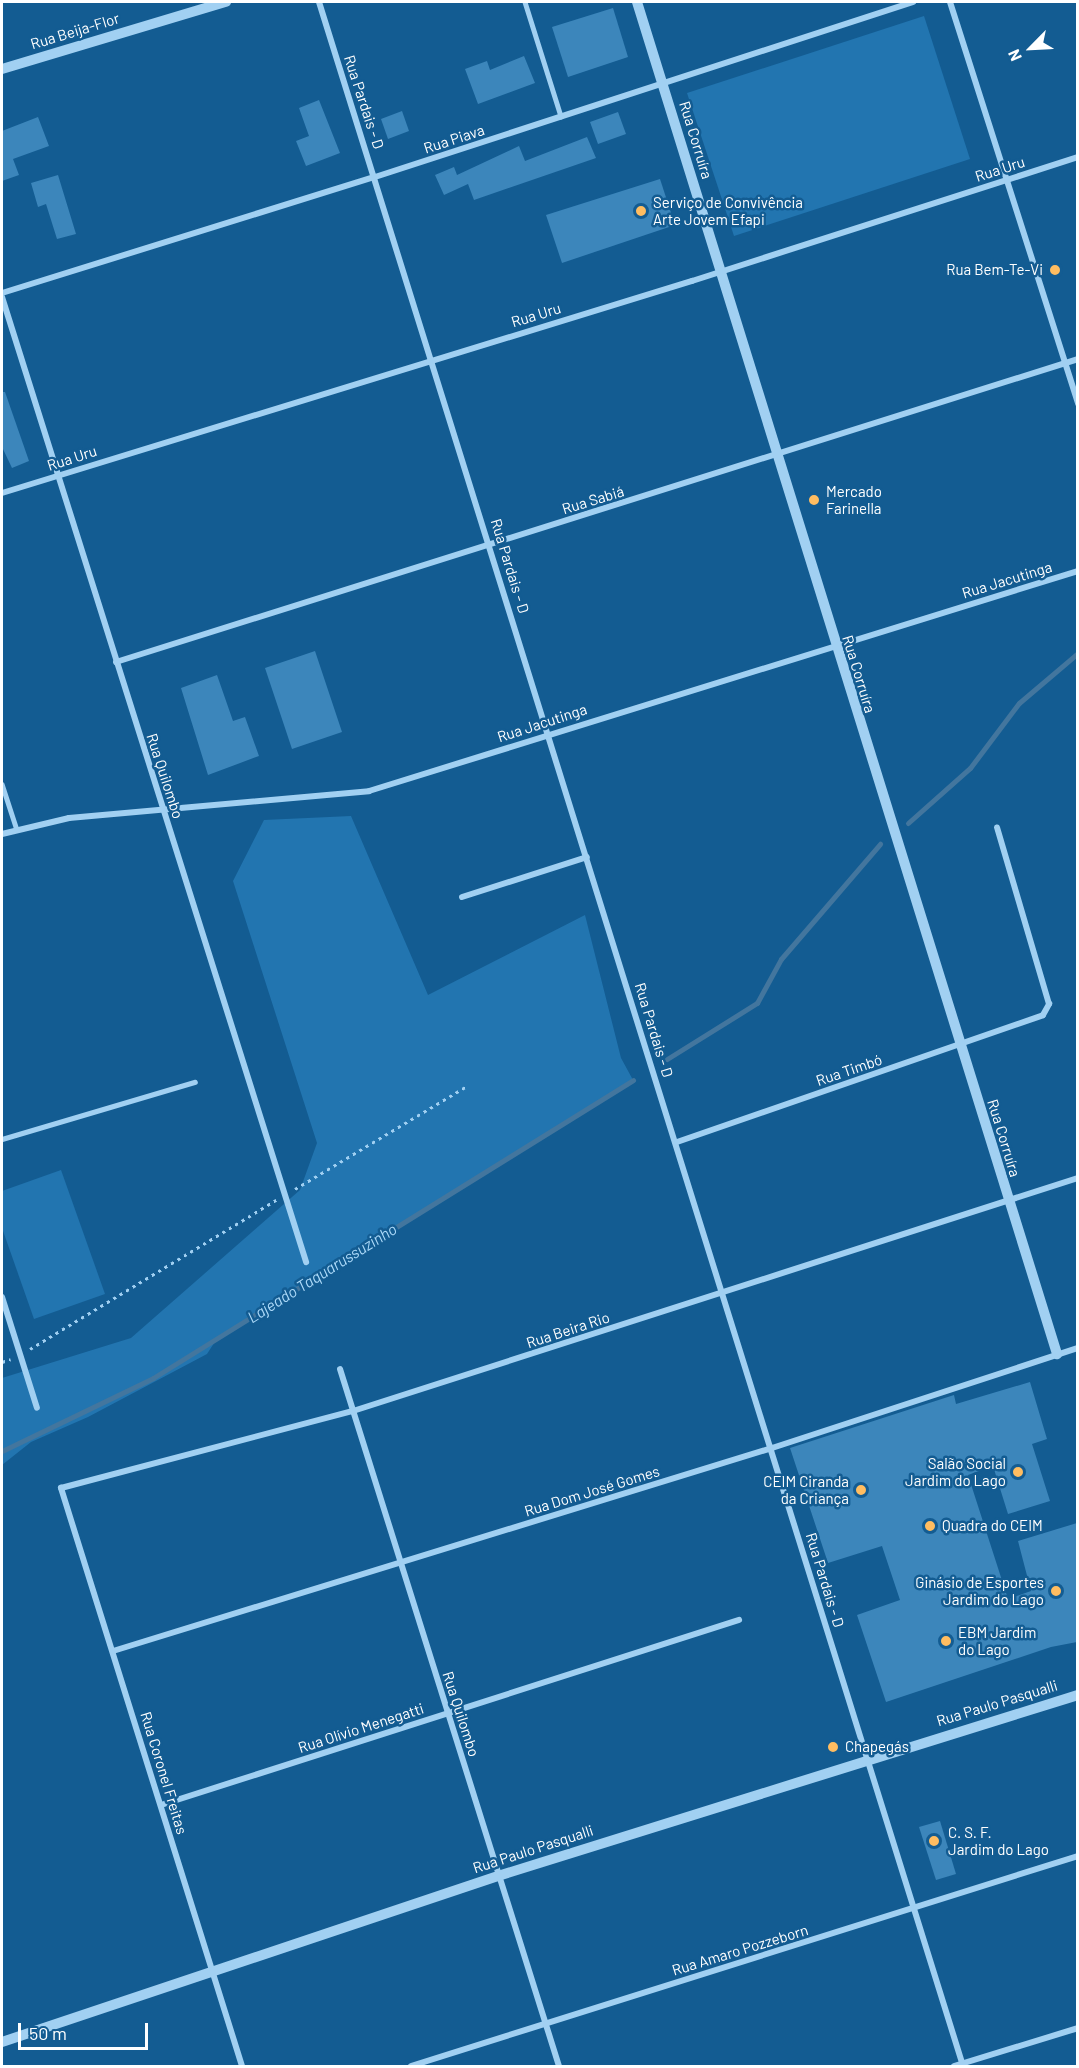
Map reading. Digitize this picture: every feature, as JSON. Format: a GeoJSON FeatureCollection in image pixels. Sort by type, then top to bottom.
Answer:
{"type":"FeatureCollection","features":[{"type":"Feature","properties":{"kind":"street","name":"Rua Beija-Flor"},"geometry":{"type":"LineString","coordinates":[[2,69],[226,2]]}},
{"type":"Feature","properties":{"kind":"street","name":"Rua Pardais - D"},"geometry":{"type":"LineString","coordinates":[[319,2],[491,544],[963,2065]]}},
{"type":"Feature","properties":{"kind":"street","name":"Rua Corruíra"},"geometry":{"type":"LineString","coordinates":[[637,2],[775,456],[1057,1354]]}},
{"type":"Feature","properties":{"kind":"street","name":"Rua Piava"},"geometry":{"type":"LineString","coordinates":[[2,295],[375,177],[913,2]]}},
{"type":"Feature","properties":{"kind":"street"},"geometry":{"type":"LineString","coordinates":[[950,2],[1008,179],[1077,404]]}},
{"type":"Feature","properties":{"kind":"street","name":"Rua Uru"},"geometry":{"type":"LineString","coordinates":[[2,494],[432,358],[720,271],[1077,157]]}},
{"type":"Feature","properties":{"kind":"street","name":"Rua Quilombo"},"geometry":{"type":"LineString","coordinates":[[2,295],[306,1262]]}},
{"type":"Feature","properties":{"kind":"street","name":"Rua Sabiá"},"geometry":{"type":"LineString","coordinates":[[116,662],[1077,359]]}},
{"type":"Feature","properties":{"kind":"street","name":"Rua Jacutinga"},"geometry":{"type":"LineString","coordinates":[[2,834],[69,818],[369,791],[834,644],[1077,572]]}},
{"type":"Feature","properties":{"kind":"street","name":"Rua Timbó"},"geometry":{"type":"LineString","coordinates":[[676,1142],[1031,1022],[1043,1015],[1048,1004],[997,827]]}},
{"type":"Feature","properties":{"kind":"street"},"geometry":{"type":"LineString","coordinates":[[462,897],[587,857]]}},
{"type":"Feature","properties":{"kind":"street","name":"Rua Beira Rio"},"geometry":{"type":"LineString","coordinates":[[62,1488],[353,1411],[1077,1178]]}},
{"type":"Feature","properties":{"kind":"street"},"geometry":{"type":"LineString","coordinates":[[2,1297],[37,1408]]}},
{"type":"Feature","properties":{"kind":"street","name":"Rua Dom José Gomes"},"geometry":{"type":"LineString","coordinates":[[113,1651],[772,1448],[1077,1348]]}},
{"type":"Feature","properties":{"kind":"street","name":"Rua Quilombo"},"geometry":{"type":"LineString","coordinates":[[340,1369],[398,1564],[449,1713],[559,2067]]}},
{"type":"Feature","properties":{"kind":"street","name":"Rua Coronel Freitas"},"geometry":{"type":"LineString","coordinates":[[62,1488],[242,2067]]}},
{"type":"Feature","properties":{"kind":"street","name":"Rua Olívio Menegatti"},"geometry":{"type":"LineString","coordinates":[[161,1805],[739,1620]]}},
{"type":"Feature","properties":{"kind":"street","name":"Rua Paulo Pasqualli"},"geometry":{"type":"LineString","coordinates":[[2,2042],[498,1876],[1077,1695]]}},
{"type":"Feature","properties":{"kind":"street","name":"Rua Amaro Pozzeborn"},"geometry":{"type":"LineString","coordinates":[[411,2067],[1077,1856]]}},
{"type":"Feature","properties":{"kind":"street"},"geometry":{"type":"LineString","coordinates":[[954,2067],[1077,2028]]}},
{"type":"Feature","properties":{"kind":"lane"},"geometry":{"type":"LineString","coordinates":[[525,2],[561,116]]}},
{"type":"Feature","properties":{"kind":"lane"},"geometry":{"type":"LineString","coordinates":[[2,784],[17,830]]}},
{"type":"Feature","properties":{"kind":"lane"},"geometry":{"type":"LineString","coordinates":[[2,1139],[195,1082]]}},
{"type":"Feature","properties":{"kind":"path"},"geometry":{"type":"LineString","coordinates":[[2,1362],[20,1355],[468,1086]]}},
{"type":"Feature","properties":{"kind":"shaded area"},"geometry":{"type":"Polygon","coordinates":[[[924,16],[970,159],[734,236],[687,93],[924,16]]]}},
{"type":"Feature","properties":{"kind":"shaded area"},"geometry":{"type":"Polygon","coordinates":[[[351,816],[428,995],[585,915],[621,1058],[633,1080],[218,1337],[207,1354],[88,1417],[31,1442],[2,1465],[2,1378],[131,1338],[300,1190],[317,1143],[233,881],[264,820],[351,816]]]}},
{"type":"Feature","properties":{"kind":"shaded area"},"geometry":{"type":"Polygon","coordinates":[[[61,1170],[105,1294],[34,1319],[2,1228],[2,1191],[61,1170]]]}},
{"type":"Feature","properties":{"kind":"building"},"geometry":{"type":"Polygon","coordinates":[[[613,8],[628,57],[568,77],[552,27],[613,8]]]}},
{"type":"Feature","properties":{"kind":"building"},"geometry":{"type":"Polygon","coordinates":[[[524,56],[535,83],[478,104],[465,69],[487,61],[490,70],[524,56]]]}},
{"type":"Feature","properties":{"kind":"building"},"geometry":{"type":"Polygon","coordinates":[[[319,100],[340,153],[306,166],[296,141],[309,136],[299,108],[319,100]]]}},
{"type":"Feature","properties":{"kind":"building"},"geometry":{"type":"Polygon","coordinates":[[[402,111],[409,131],[388,139],[381,119],[402,111]]]}},
{"type":"Feature","properties":{"kind":"building"},"geometry":{"type":"Polygon","coordinates":[[[618,112],[626,134],[598,144],[590,122],[618,112]]]}},
{"type":"Feature","properties":{"kind":"building"},"geometry":{"type":"Polygon","coordinates":[[[38,117],[49,146],[13,159],[19,175],[2,181],[2,131],[38,117]]]}},
{"type":"Feature","properties":{"kind":"building"},"geometry":{"type":"Polygon","coordinates":[[[587,137],[596,158],[474,200],[468,184],[444,195],[435,175],[454,167],[457,175],[519,146],[525,161],[587,137]]]}},
{"type":"Feature","properties":{"kind":"building"},"geometry":{"type":"Polygon","coordinates":[[[58,175],[76,234],[57,239],[46,204],[38,207],[31,183],[58,175]]]}},
{"type":"Feature","properties":{"kind":"building"},"geometry":{"type":"Polygon","coordinates":[[[660,179],[675,225],[562,263],[546,215],[660,179]]]}},
{"type":"Feature","properties":{"kind":"building"},"geometry":{"type":"Polygon","coordinates":[[[2,392],[5,392],[29,461],[12,468],[2,447],[2,392]]]}},
{"type":"Feature","properties":{"kind":"building"},"geometry":{"type":"Polygon","coordinates":[[[315,651],[342,732],[292,749],[265,668],[315,651]]]}},
{"type":"Feature","properties":{"kind":"building"},"geometry":{"type":"Polygon","coordinates":[[[217,675],[233,721],[245,717],[259,756],[208,775],[181,688],[217,675]]]}},
{"type":"Feature","properties":{"kind":"building"},"geometry":{"type":"Polygon","coordinates":[[[1030,1382],[1047,1439],[1032,1444],[1050,1501],[1008,1514],[993,1466],[968,1475],[1008,1599],[1031,1591],[1018,1541],[1077,1523],[1077,1642],[1051,1647],[886,1702],[857,1615],[900,1600],[882,1546],[828,1563],[790,1448],[954,1395],[956,1404],[1030,1382]]]}},
{"type":"Feature","properties":{"kind":"building","name":"C. S. F. Jardim do Lago"},"geometry":{"type":"Polygon","coordinates":[[[940,1821],[956,1874],[936,1880],[919,1827],[940,1821]]]}},
{"type":"Feature","properties":{"kind":"waterway","name":"Lajeado Taquarussuzinho"},"geometry":{"type":"LineString","coordinates":[[908,823],[970,768],[1019,703],[1078,653]]}},
{"type":"Feature","properties":{"kind":"waterway","name":"Lajeado Taquarussuzinho"},"geometry":{"type":"LineString","coordinates":[[667,1059],[757,1003],[781,959],[880,844]]}},
{"type":"Feature","properties":{"kind":"waterway","name":"Lajeado Taquarussuzinho"},"geometry":{"type":"LineString","coordinates":[[2,1451],[153,1378],[633,1080]]}},
{"type":"Feature","properties":{"kind":"place","name":"Serviço de Convivência Arte Jovem Efapi"},"geometry":{"type":"Point","coordinates":[641,211]}},
{"type":"Feature","properties":{"kind":"place","name":"Rua Bem-Te-Vi"},"geometry":{"type":"Point","coordinates":[1055,270]}},
{"type":"Feature","properties":{"kind":"place","name":"Mercado Farinella"},"geometry":{"type":"Point","coordinates":[814,500]}},
{"type":"Feature","properties":{"kind":"place","name":"Salão Social Jardim do Lago"},"geometry":{"type":"Point","coordinates":[1018,1472]}},
{"type":"Feature","properties":{"kind":"place","name":"CEIM Ciranda da Criança"},"geometry":{"type":"Point","coordinates":[861,1490]}},
{"type":"Feature","properties":{"kind":"place","name":"Quadra do CEIM"},"geometry":{"type":"Point","coordinates":[930,1526]}},
{"type":"Feature","properties":{"kind":"place","name":"Ginásio de Esportes Jardim do Lago"},"geometry":{"type":"Point","coordinates":[1056,1591]}},
{"type":"Feature","properties":{"kind":"place","name":"EBM Jardim do Lago"},"geometry":{"type":"Point","coordinates":[946,1641]}},
{"type":"Feature","properties":{"kind":"place","name":"Chapegás"},"geometry":{"type":"Point","coordinates":[833,1747]}},
{"type":"Feature","properties":{"kind":"place","name":"C. S. F. Jardim do Lago"},"geometry":{"type":"Point","coordinates":[934,1841]}}]}
